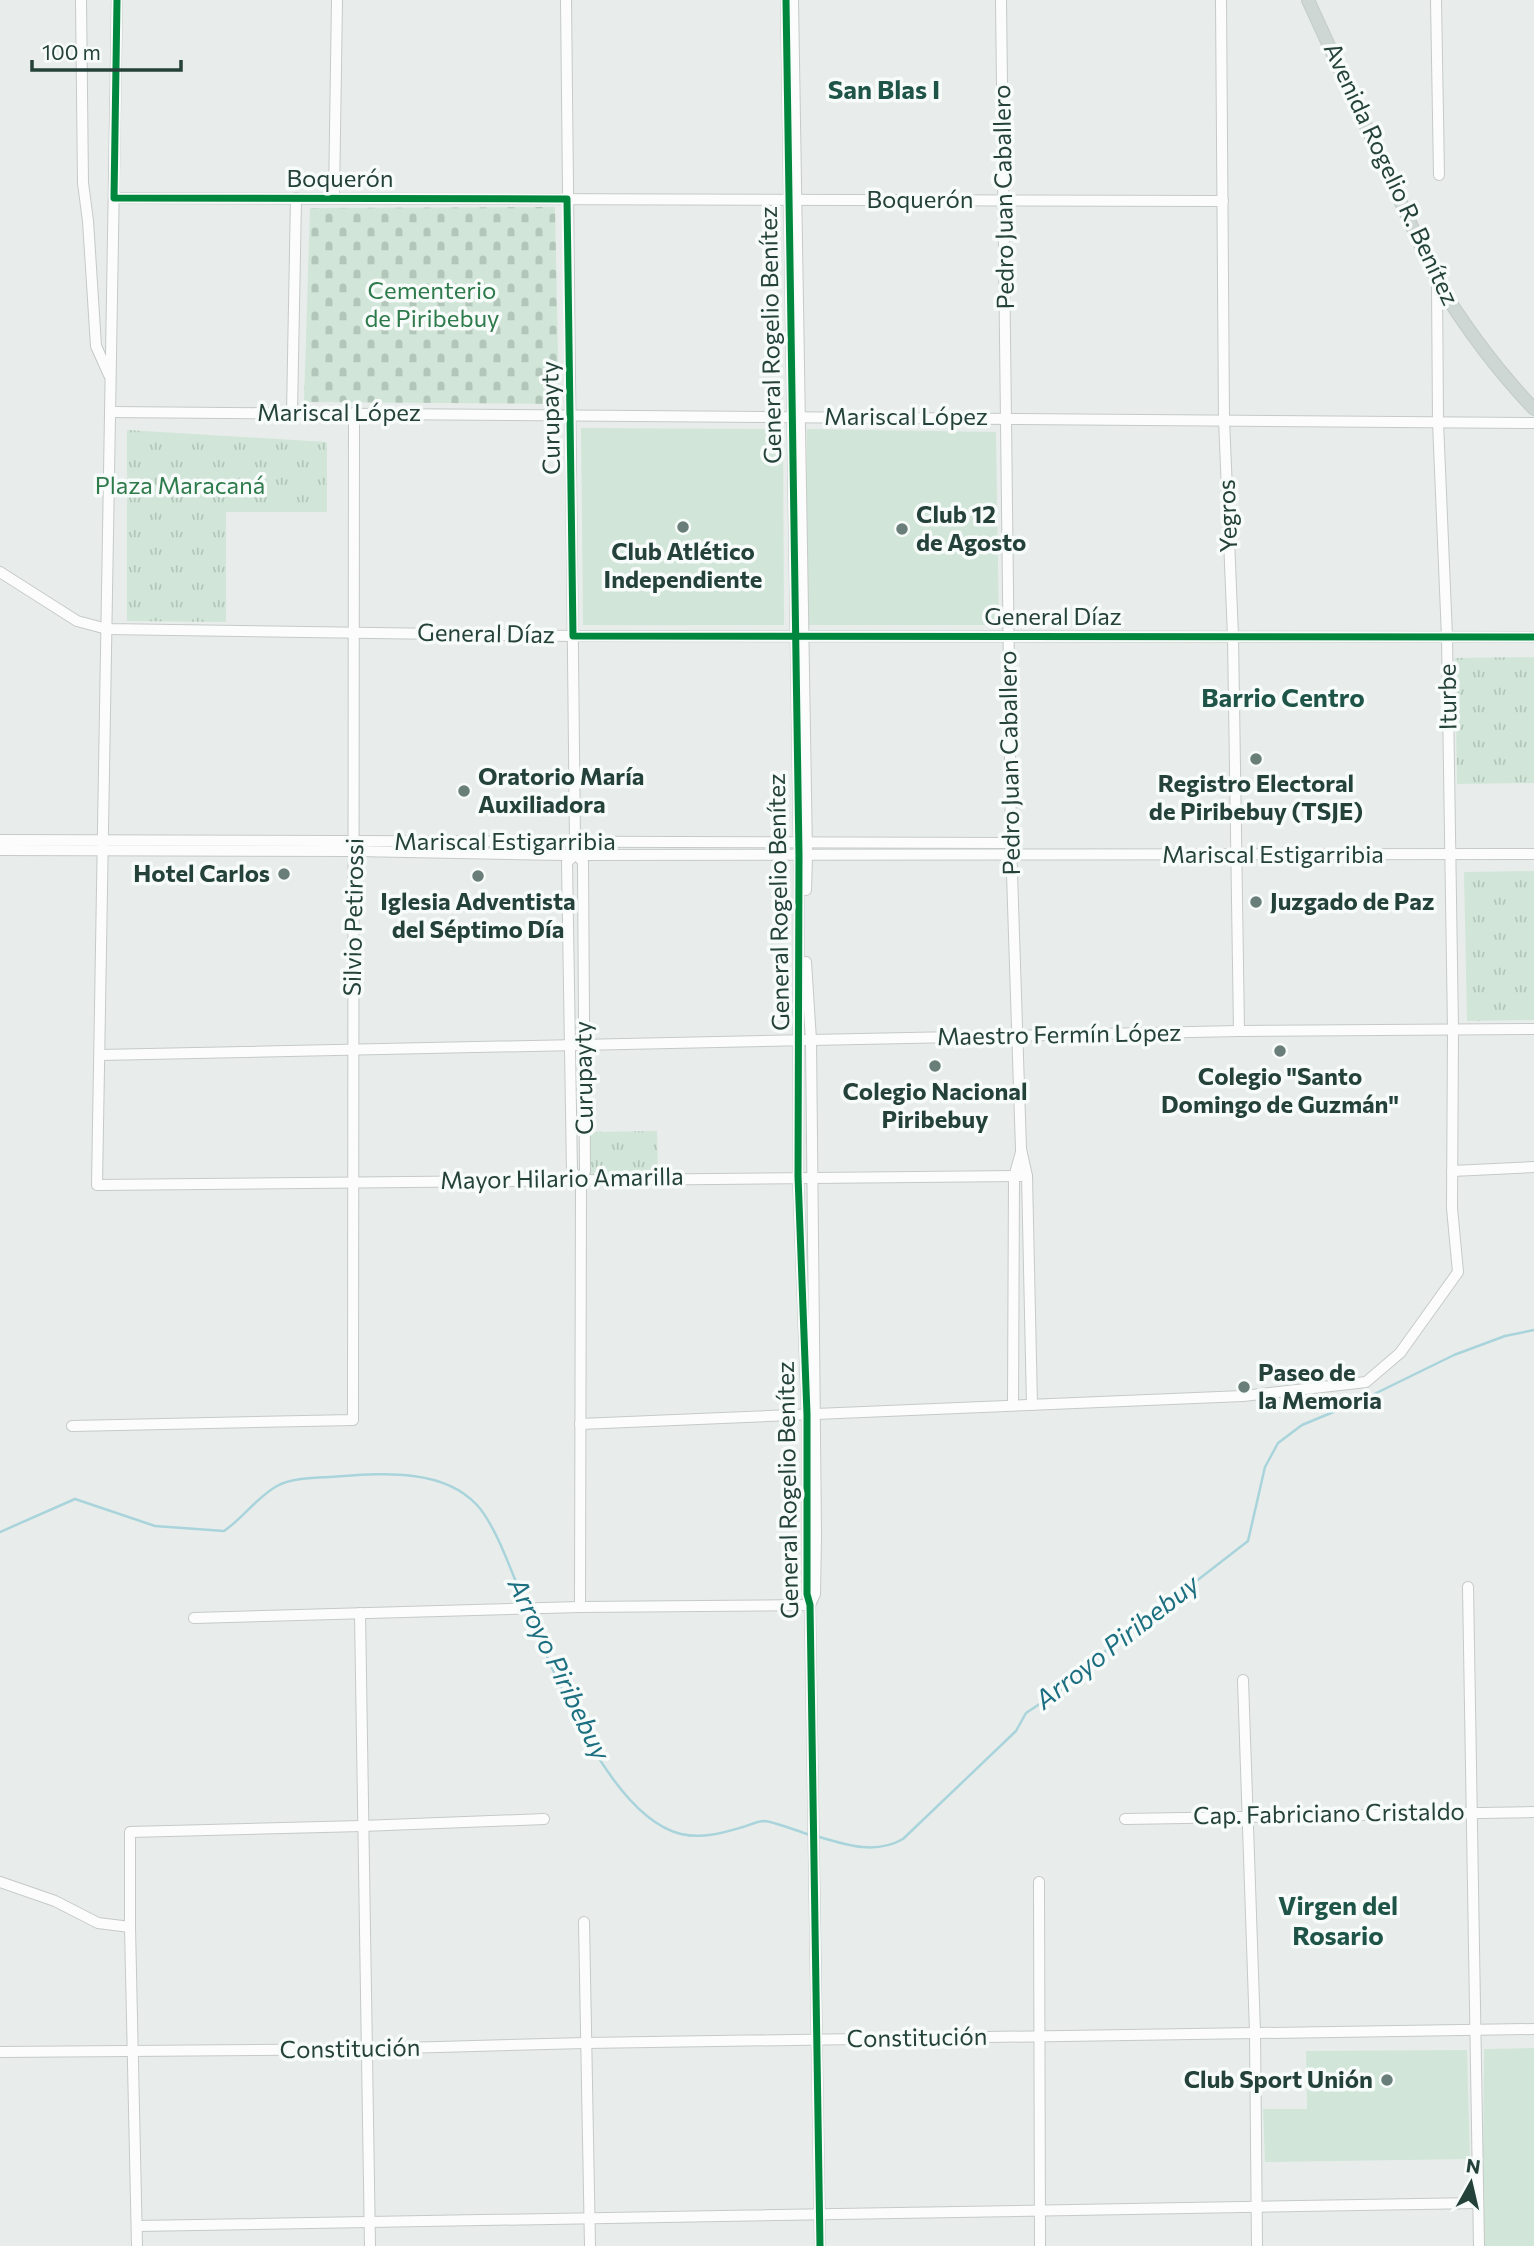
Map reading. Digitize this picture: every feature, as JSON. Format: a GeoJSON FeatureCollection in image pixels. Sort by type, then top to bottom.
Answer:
{"type":"FeatureCollection","features":[{"type":"Feature","properties":{"kind":"main road","name":"Avenida Rogelio R. Benítez"},"geometry":{"type":"LineString","coordinates":[[1308,0],[1437,281],[1463,323],[1507,381],[1534,409]]}},
{"type":"Feature","properties":{"kind":"street"},"geometry":{"type":"LineString","coordinates":[[81,0],[83,183],[96,346],[111,378]]}},
{"type":"Feature","properties":{"kind":"street"},"geometry":{"type":"LineString","coordinates":[[100,1055],[117,0]]}},
{"type":"Feature","properties":{"kind":"street"},"geometry":{"type":"LineString","coordinates":[[334,198],[337,0]]}},
{"type":"Feature","properties":{"kind":"street","name":"Curupayty"},"geometry":{"type":"LineString","coordinates":[[566,0],[575,849],[568,862],[569,1044],[572,1172],[580,1179],[585,1171],[583,862],[575,849]]}},
{"type":"Feature","properties":{"kind":"street","name":"General Rogelio Benítez"},"geometry":{"type":"LineString","coordinates":[[786,0],[796,416],[805,1040],[811,1176],[811,1414],[807,1594],[810,1605],[820,2246]]}},
{"type":"Feature","properties":{"kind":"street","name":"General Rogelio Benítez"},"geometry":{"type":"LineString","coordinates":[[792,200],[793,0]]}},
{"type":"Feature","properties":{"kind":"street","name":"Pedro Juan Caballero"},"geometry":{"type":"LineString","coordinates":[[1001,0],[1007,636],[1021,1149]]}},
{"type":"Feature","properties":{"kind":"street","name":"Yegros"},"geometry":{"type":"LineString","coordinates":[[1221,0],[1224,419],[1233,636],[1239,1031]]}},
{"type":"Feature","properties":{"kind":"street"},"geometry":{"type":"LineString","coordinates":[[1436,0],[1439,175]]}},
{"type":"Feature","properties":{"kind":"street","name":"Boquerón"},"geometry":{"type":"LineString","coordinates":[[114,198],[1223,201]]}},
{"type":"Feature","properties":{"kind":"street"},"geometry":{"type":"LineString","coordinates":[[292,413],[296,198]]}},
{"type":"Feature","properties":{"kind":"street","name":"Iturbe"},"geometry":{"type":"LineString","coordinates":[[580,1424],[1243,1396],[1366,1382],[1400,1353],[1458,1272],[1452,1208],[1453,1030],[1447,637],[1438,422],[1437,281]]}},
{"type":"Feature","properties":{"kind":"street","name":"Mariscal López"},"geometry":{"type":"LineString","coordinates":[[110,412],[1534,423]]}},
{"type":"Feature","properties":{"kind":"street","name":"Silvio Petirossi"},"geometry":{"type":"LineString","coordinates":[[72,1426],[353,1420],[351,1182],[355,846],[354,413]]}},
{"type":"Feature","properties":{"kind":"street","name":"General Díaz"},"geometry":{"type":"LineString","coordinates":[[0,572],[77,621],[107,629],[573,636],[1534,637]]}},
{"type":"Feature","properties":{"kind":"street"},"geometry":{"type":"LineString","coordinates":[[0,840],[104,846]]}},
{"type":"Feature","properties":{"kind":"street","name":"Mariscal Estigarribia"},"geometry":{"type":"LineString","coordinates":[[575,849],[803,843],[1235,855],[1534,854]]}},
{"type":"Feature","properties":{"kind":"street"},"geometry":{"type":"LineString","coordinates":[[0,850],[104,846],[355,846],[803,855],[1011,849]]}},
{"type":"Feature","properties":{"kind":"street","name":"Maestro Fermín López"},"geometry":{"type":"LineString","coordinates":[[100,1055],[1239,1031],[1534,1029]]}},
{"type":"Feature","properties":{"kind":"street","name":"General Rogelio Benítez"},"geometry":{"type":"LineString","coordinates":[[805,1040],[798,1176],[811,1414]]}},
{"type":"Feature","properties":{"kind":"street","name":"Mayor Hilario Amarilla"},"geometry":{"type":"LineString","coordinates":[[100,1055],[97,1185],[798,1176],[1027,1176]]}},
{"type":"Feature","properties":{"kind":"street"},"geometry":{"type":"LineString","coordinates":[[1021,1149],[1027,1176],[1031,1405]]}},
{"type":"Feature","properties":{"kind":"street"},"geometry":{"type":"LineString","coordinates":[[1013,1405],[1014,1177],[1021,1149]]}},
{"type":"Feature","properties":{"kind":"street"},"geometry":{"type":"LineString","coordinates":[[1452,1171],[1534,1167]]}},
{"type":"Feature","properties":{"kind":"street"},"geometry":{"type":"LineString","coordinates":[[580,1179],[580,1606]]}},
{"type":"Feature","properties":{"kind":"street"},"geometry":{"type":"LineString","coordinates":[[1468,1587],[1479,2246]]}},
{"type":"Feature","properties":{"kind":"street"},"geometry":{"type":"LineString","coordinates":[[194,1618],[580,1606],[810,1605]]}},
{"type":"Feature","properties":{"kind":"street"},"geometry":{"type":"LineString","coordinates":[[360,1613],[370,2246]]}},
{"type":"Feature","properties":{"kind":"street"},"geometry":{"type":"LineString","coordinates":[[1243,1680],[1255,2032],[1257,2246]]}},
{"type":"Feature","properties":{"kind":"street","name":"Cap. Fabriciano Cristaldo"},"geometry":{"type":"LineString","coordinates":[[1125,1819],[1534,1812]]}},
{"type":"Feature","properties":{"kind":"street"},"geometry":{"type":"LineString","coordinates":[[137,2246],[130,1832],[544,1819]]}},
{"type":"Feature","properties":{"kind":"street"},"geometry":{"type":"LineString","coordinates":[[0,1882],[55,1901],[98,1923],[130,1927]]}},
{"type":"Feature","properties":{"kind":"street"},"geometry":{"type":"LineString","coordinates":[[1040,1882],[1040,2246]]}},
{"type":"Feature","properties":{"kind":"street"},"geometry":{"type":"LineString","coordinates":[[584,1922],[590,2246]]}},
{"type":"Feature","properties":{"kind":"street","name":"Constitución"},"geometry":{"type":"LineString","coordinates":[[0,2052],[367,2049],[816,2039],[1534,2029]]}},
{"type":"Feature","properties":{"kind":"street"},"geometry":{"type":"LineString","coordinates":[[137,2226],[1478,2203]]}},
{"type":"Feature","properties":{"kind":"green space","name":"Cementerio de Piribebuy"},"geometry":{"type":"Polygon","coordinates":[[[555,207],[559,404],[304,402],[310,208],[555,207]]]}},
{"type":"Feature","properties":{"kind":"green space","name":"Club Atlético Independiente"},"geometry":{"type":"Polygon","coordinates":[[[581,428],[783,429],[784,625],[583,625],[581,428]]]}},
{"type":"Feature","properties":{"kind":"green space","name":"Club 12 de Agosto"},"geometry":{"type":"Polygon","coordinates":[[[807,429],[996,432],[999,625],[806,625],[807,429]]]}},
{"type":"Feature","properties":{"kind":"green space","name":"Plaza Maracaná"},"geometry":{"type":"Polygon","coordinates":[[[127,430],[327,442],[327,512],[226,512],[226,622],[127,621],[127,430]]]}},
{"type":"Feature","properties":{"kind":"green space"},"geometry":{"type":"Polygon","coordinates":[[[1534,657],[1534,783],[1457,784],[1455,658],[1534,657]]]}},
{"type":"Feature","properties":{"kind":"green space"},"geometry":{"type":"Polygon","coordinates":[[[1534,871],[1534,1020],[1467,1021],[1464,872],[1534,871]]]}},
{"type":"Feature","properties":{"kind":"green space"},"geometry":{"type":"Polygon","coordinates":[[[657,1131],[658,1173],[588,1175],[587,1132],[657,1131]]]}},
{"type":"Feature","properties":{"kind":"green space"},"geometry":{"type":"Polygon","coordinates":[[[1534,2048],[1534,2246],[1482,2246],[1484,2049],[1534,2048]]]}},
{"type":"Feature","properties":{"kind":"green space","name":"Club Sport Unión"},"geometry":{"type":"Polygon","coordinates":[[[1467,2050],[1470,2159],[1265,2162],[1263,2109],[1307,2109],[1306,2051],[1467,2050]]]}},
{"type":"Feature","properties":{"kind":"waterway","name":"Arroyo Piribebuy"},"geometry":{"type":"LineString","coordinates":[[816,1836],[860,1847],[882,1847],[903,1839],[1016,1731],[1026,1713],[1076,1680],[1123,1634],[1159,1610],[1248,1541],[1265,1467],[1278,1443],[1302,1425],[1360,1401],[1454,1355],[1505,1336],[1534,1330]]}},
{"type":"Feature","properties":{"kind":"waterway","name":"Arroyo Piribebuy"},"geometry":{"type":"LineString","coordinates":[[0,1532],[75,1499],[155,1526],[224,1531],[270,1491],[289,1481],[407,1475],[445,1484],[462,1492],[477,1505],[498,1539],[526,1606]]}},
{"type":"Feature","properties":{"kind":"waterway","name":"Arroyo Piribebuy"},"geometry":{"type":"LineString","coordinates":[[528,1612],[569,1705],[588,1740],[631,1801],[655,1822],[689,1835],[705,1836],[764,1821],[810,1835]]}},
{"type":"Feature","properties":{"kind":"cycle path"},"geometry":{"type":"LineString","coordinates":[[117,0],[114,198],[567,199],[573,636],[1534,637]]}},
{"type":"Feature","properties":{"kind":"cycle path"},"geometry":{"type":"LineString","coordinates":[[786,0],[799,855],[798,1176],[807,1414],[807,1594],[810,1605],[820,2246]]}},
{"type":"Feature","properties":{"kind":"place","name":"Club Atlético Independiente"},"geometry":{"type":"Point","coordinates":[683,527]}},
{"type":"Feature","properties":{"kind":"place","name":"Club 12 de Agosto"},"geometry":{"type":"Point","coordinates":[902,529]}},
{"type":"Feature","properties":{"kind":"place","name":"Registro Electoral de Piribebuy (TSJE)"},"geometry":{"type":"Point","coordinates":[1256,759]}},
{"type":"Feature","properties":{"kind":"place","name":"Oratorio María Auxiliadora"},"geometry":{"type":"Point","coordinates":[464,791]}},
{"type":"Feature","properties":{"kind":"place","name":"Hotel Carlos"},"geometry":{"type":"Point","coordinates":[284,874]}},
{"type":"Feature","properties":{"kind":"place","name":"Iglesia Adventista del Séptimo Día"},"geometry":{"type":"Point","coordinates":[478,876]}},
{"type":"Feature","properties":{"kind":"place","name":"Juzgado de Paz"},"geometry":{"type":"Point","coordinates":[1256,902]}},
{"type":"Feature","properties":{"kind":"place","name":"Colegio \"Santo Domingo de Guzmán\""},"geometry":{"type":"Point","coordinates":[1280,1051]}},
{"type":"Feature","properties":{"kind":"place","name":"Colegio Nacional Piribebuy"},"geometry":{"type":"Point","coordinates":[935,1066]}},
{"type":"Feature","properties":{"kind":"place","name":"Paseo de la Memoria"},"geometry":{"type":"Point","coordinates":[1244,1387]}},
{"type":"Feature","properties":{"kind":"place","name":"Club Sport Unión"},"geometry":{"type":"Point","coordinates":[1387,2080]}},
{"type":"Feature","properties":{"kind":"district","name":"San Blas I"},"geometry":{"type":"Point","coordinates":[884,90]}},
{"type":"Feature","properties":{"kind":"district","name":"Barrio Centro"},"geometry":{"type":"Point","coordinates":[1283,698]}},
{"type":"Feature","properties":{"kind":"district","name":"Virgen del Rosario"},"geometry":{"type":"Point","coordinates":[1338,1921]}}]}
